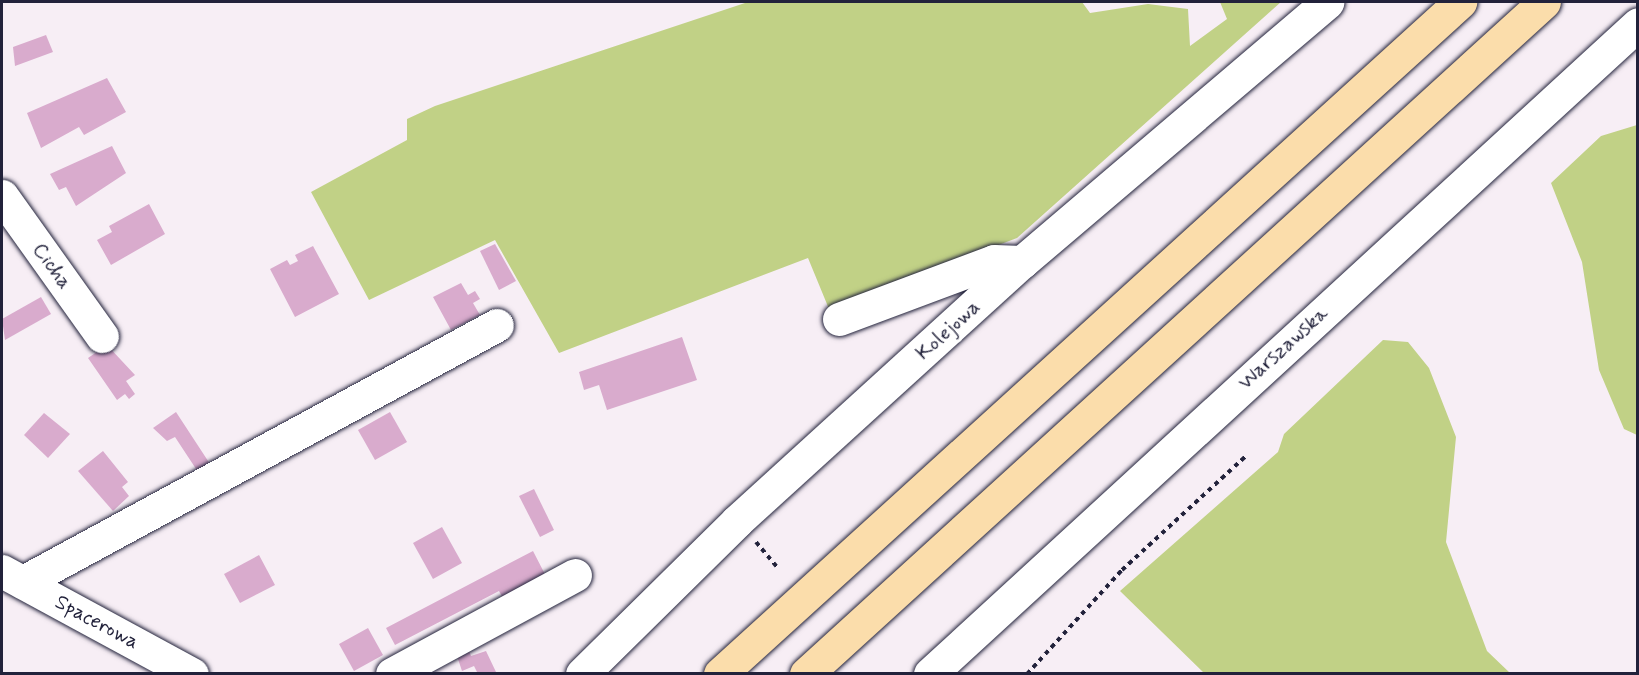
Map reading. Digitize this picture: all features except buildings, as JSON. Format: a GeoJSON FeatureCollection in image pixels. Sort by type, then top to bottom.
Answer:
{"type":"FeatureCollection","features":[{"type":"Feature","properties":{"kind":"highway"},"geometry":{"type":"LineString","coordinates":[[720,674],[1460,2]]}},
{"type":"Feature","properties":{"kind":"highway"},"geometry":{"type":"LineString","coordinates":[[806,674],[1544,2]]}},
{"type":"Feature","properties":{"kind":"street","name":"Kolejowa"},"geometry":{"type":"LineString","coordinates":[[582,674],[737,521],[1022,262],[1327,2]]}},
{"type":"Feature","properties":{"kind":"street","name":"Warszawska"},"geometry":{"type":"LineString","coordinates":[[930,674],[1638,24]]}},
{"type":"Feature","properties":{"kind":"street","name":"Cicha"},"geometry":{"type":"LineString","coordinates":[[2,196],[102,336]]}},
{"type":"Feature","properties":{"kind":"street"},"geometry":{"type":"LineString","coordinates":[[839,319],[994,261],[1022,262]]}},
{"type":"Feature","properties":{"kind":"street"},"geometry":{"type":"LineString","coordinates":[[12,577],[497,325]]}},
{"type":"Feature","properties":{"kind":"street"},"geometry":{"type":"LineString","coordinates":[[392,674],[575,575]]}},
{"type":"Feature","properties":{"kind":"street","name":"Spacerowa"},"geometry":{"type":"LineString","coordinates":[[12,577],[192,674]]}},
{"type":"Feature","properties":{"kind":"path"},"geometry":{"type":"LineString","coordinates":[[1027,674],[1122,570],[1246,456]]}},
{"type":"Feature","properties":{"kind":"green space"},"geometry":{"type":"Polygon","coordinates":[[[748,2],[1082,2],[1090,13],[1148,4],[1188,9],[1190,46],[1227,19],[1220,2],[1281,2],[1017,238],[829,309],[808,258],[559,353],[495,240],[369,300],[311,192],[407,140],[407,119],[435,106],[748,2]]]}},
{"type":"Feature","properties":{"kind":"green space"},"geometry":{"type":"Polygon","coordinates":[[[1638,125],[1637,435],[1624,429],[1599,370],[1582,262],[1551,183],[1601,136],[1638,125]]]}},
{"type":"Feature","properties":{"kind":"green space"},"geometry":{"type":"Polygon","coordinates":[[[1383,340],[1408,342],[1429,368],[1456,437],[1446,542],[1487,651],[1510,673],[1204,673],[1120,591],[1278,452],[1284,434],[1383,340]]]}}]}
